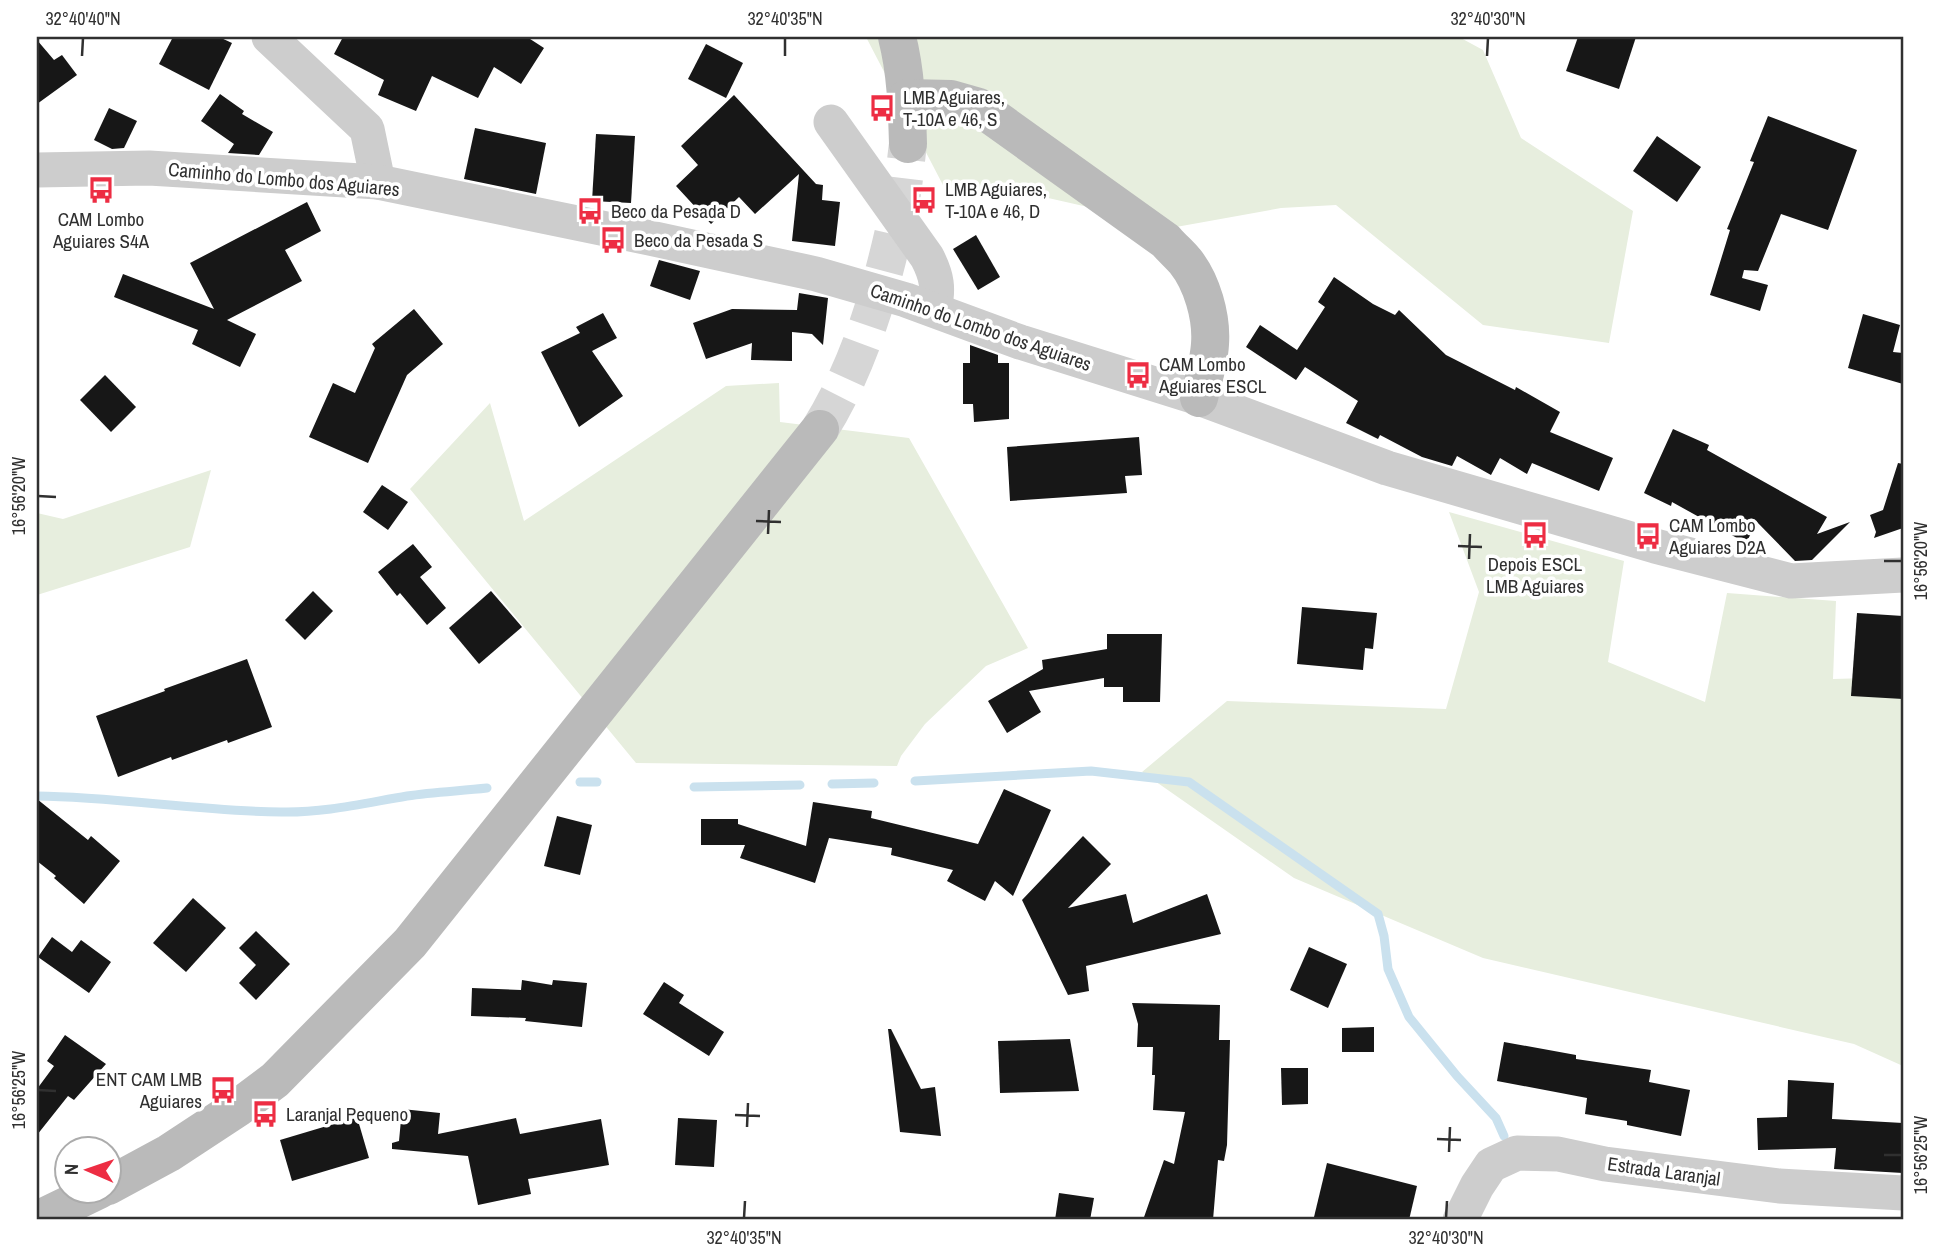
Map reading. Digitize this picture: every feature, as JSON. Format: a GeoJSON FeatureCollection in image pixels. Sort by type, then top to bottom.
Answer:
{"type":"FeatureCollection","features":[{"type":"Feature","properties":{"kind":"main road"},"geometry":{"type":"LineString","coordinates":[[897,37],[906,98],[908,144]]}},
{"type":"Feature","properties":{"kind":"main road"},"geometry":{"type":"LineString","coordinates":[[906,98],[951,99],[979,107],[1166,241],[1186,262],[1205,303],[1210,344],[1199,398]]}},
{"type":"Feature","properties":{"kind":"main road"},"geometry":{"type":"LineString","coordinates":[[122,1178],[169,1153],[275,1080],[410,943],[820,429]]}},
{"type":"Feature","properties":{"kind":"main road"},"geometry":{"type":"LineString","coordinates":[[37,1220],[71,1204]]}},
{"type":"Feature","properties":{"kind":"street"},"geometry":{"type":"LineString","coordinates":[[269,37],[368,129],[378,182]]}},
{"type":"Feature","properties":{"kind":"street"},"geometry":{"type":"LineString","coordinates":[[831,122],[927,257],[937,281],[938,293],[934,309]]}},
{"type":"Feature","properties":{"kind":"street","name":"Caminho do Lombo dos Aguiares"},"geometry":{"type":"LineString","coordinates":[[37,170],[149,168],[378,182],[817,274],[934,309],[1020,342],[1199,398],[1398,471],[1656,547],[1791,581],[1903,575]]}},
{"type":"Feature","properties":{"kind":"street","name":"Estrada Laranjal"},"geometry":{"type":"LineString","coordinates":[[1460,1220],[1491,1165],[1517,1153],[1558,1154],[1605,1164],[1779,1186],[1903,1193]]}},
{"type":"Feature","properties":{"kind":"green space"},"geometry":{"type":"Polygon","coordinates":[[[866,37],[1459,37],[1483,50],[1521,138],[1633,211],[1609,343],[1483,325],[1336,205],[1281,208],[1176,227],[1035,195],[944,187],[866,37]]]}},
{"type":"Feature","properties":{"kind":"green space"},"geometry":{"type":"Polygon","coordinates":[[[779,383],[780,422],[909,438],[1028,648],[986,666],[925,724],[901,756],[897,766],[636,763],[410,489],[490,403],[524,521],[726,386],[779,383]]]}},
{"type":"Feature","properties":{"kind":"green space"},"geometry":{"type":"Polygon","coordinates":[[[211,470],[190,547],[37,595],[37,513],[63,519],[211,470]]]}},
{"type":"Feature","properties":{"kind":"green space"},"geometry":{"type":"Polygon","coordinates":[[[1449,512],[1624,561],[1608,662],[1705,702],[1727,593],[1836,601],[1833,679],[1903,677],[1903,1066],[1854,1044],[1483,958],[1294,878],[1142,772],[1227,701],[1446,709],[1479,592],[1449,512]]]}},
{"type":"Feature","properties":{"kind":"building"},"geometry":{"type":"Polygon","coordinates":[[[173,37],[219,37],[232,43],[209,90],[159,64],[173,37]]]}},
{"type":"Feature","properties":{"kind":"building"},"geometry":{"type":"Polygon","coordinates":[[[343,37],[527,37],[544,48],[521,84],[494,67],[478,98],[432,76],[416,111],[378,95],[384,80],[334,54],[343,37]]]}},
{"type":"Feature","properties":{"kind":"building"},"geometry":{"type":"Polygon","coordinates":[[[1578,37],[1636,37],[1619,89],[1566,71],[1578,37]]]}},
{"type":"Feature","properties":{"kind":"building"},"geometry":{"type":"Polygon","coordinates":[[[37,40],[54,60],[62,55],[77,75],[37,104],[37,40]]]}},
{"type":"Feature","properties":{"kind":"building"},"geometry":{"type":"Polygon","coordinates":[[[706,44],[743,63],[726,98],[688,79],[706,44]]]}},
{"type":"Feature","properties":{"kind":"building"},"geometry":{"type":"Polygon","coordinates":[[[220,94],[244,111],[242,114],[273,132],[259,155],[228,153],[234,144],[201,121],[220,94]]]}},
{"type":"Feature","properties":{"kind":"building"},"geometry":{"type":"Polygon","coordinates":[[[734,95],[816,184],[823,185],[822,200],[840,202],[835,246],[792,241],[799,174],[755,214],[739,197],[711,224],[676,186],[698,165],[681,146],[734,95]]]}},
{"type":"Feature","properties":{"kind":"building"},"geometry":{"type":"Polygon","coordinates":[[[109,108],[137,121],[124,148],[112,149],[94,140],[109,108]]]}},
{"type":"Feature","properties":{"kind":"building"},"geometry":{"type":"Polygon","coordinates":[[[1768,116],[1857,150],[1828,230],[1781,214],[1758,271],[1744,270],[1742,278],[1768,285],[1760,311],[1710,295],[1730,230],[1727,229],[1754,162],[1750,161],[1768,116]]]}},
{"type":"Feature","properties":{"kind":"building"},"geometry":{"type":"Polygon","coordinates":[[[475,128],[546,143],[536,194],[464,179],[475,128]]]}},
{"type":"Feature","properties":{"kind":"building"},"geometry":{"type":"Polygon","coordinates":[[[596,134],[635,136],[631,203],[592,201],[596,134]]]}},
{"type":"Feature","properties":{"kind":"building"},"geometry":{"type":"Polygon","coordinates":[[[1657,136],[1701,167],[1677,202],[1633,171],[1657,136]]]}},
{"type":"Feature","properties":{"kind":"building"},"geometry":{"type":"Polygon","coordinates":[[[307,202],[321,231],[285,250],[302,281],[227,320],[256,334],[240,367],[192,344],[198,330],[114,297],[123,274],[214,309],[190,263],[307,202]]]}},
{"type":"Feature","properties":{"kind":"building"},"geometry":{"type":"Polygon","coordinates":[[[976,235],[1000,277],[978,290],[953,249],[976,235]]]}},
{"type":"Feature","properties":{"kind":"building"},"geometry":{"type":"Polygon","coordinates":[[[659,260],[700,271],[690,300],[650,286],[659,260]]]}},
{"type":"Feature","properties":{"kind":"building"},"geometry":{"type":"Polygon","coordinates":[[[1334,277],[1373,304],[1395,315],[1399,310],[1446,355],[1515,390],[1516,387],[1560,412],[1550,432],[1613,458],[1599,491],[1532,463],[1527,474],[1500,458],[1491,475],[1457,456],[1452,466],[1422,457],[1380,435],[1378,439],[1346,423],[1358,401],[1305,367],[1296,380],[1246,347],[1260,325],[1297,350],[1325,307],[1318,302],[1334,277]]]}},
{"type":"Feature","properties":{"kind":"building"},"geometry":{"type":"Polygon","coordinates":[[[799,293],[828,298],[823,345],[812,334],[792,332],[792,361],[751,360],[752,343],[706,359],[693,323],[732,309],[797,310],[799,293]]]}},
{"type":"Feature","properties":{"kind":"building"},"geometry":{"type":"Polygon","coordinates":[[[414,309],[443,344],[407,375],[368,463],[309,437],[333,383],[355,393],[375,348],[372,344],[414,309]]]}},
{"type":"Feature","properties":{"kind":"building"},"geometry":{"type":"Polygon","coordinates":[[[603,313],[617,338],[592,351],[623,396],[579,427],[541,352],[580,333],[576,327],[603,313]]]}},
{"type":"Feature","properties":{"kind":"building"},"geometry":{"type":"Polygon","coordinates":[[[1863,314],[1900,325],[1893,352],[1903,353],[1903,384],[1848,368],[1863,314]]]}},
{"type":"Feature","properties":{"kind":"building"},"geometry":{"type":"Polygon","coordinates":[[[970,345],[998,355],[998,363],[1009,363],[1009,419],[974,422],[973,404],[963,404],[963,363],[970,363],[970,345]]]}},
{"type":"Feature","properties":{"kind":"building"},"geometry":{"type":"Polygon","coordinates":[[[105,375],[136,407],[111,432],[80,400],[105,375]]]}},
{"type":"Feature","properties":{"kind":"building"},"geometry":{"type":"Polygon","coordinates":[[[1673,429],[1709,445],[1707,450],[1827,517],[1817,534],[1850,522],[1812,560],[1795,561],[1757,522],[1746,543],[1672,502],[1671,506],[1644,493],[1673,429]]]}},
{"type":"Feature","properties":{"kind":"building"},"geometry":{"type":"Polygon","coordinates":[[[1139,437],[1142,475],[1125,476],[1127,493],[1010,501],[1007,447],[1139,437]]]}},
{"type":"Feature","properties":{"kind":"building"},"geometry":{"type":"Polygon","coordinates":[[[1898,463],[1903,464],[1903,528],[1874,538],[1876,532],[1870,515],[1883,510],[1898,463]]]}},
{"type":"Feature","properties":{"kind":"building"},"geometry":{"type":"Polygon","coordinates":[[[382,485],[408,502],[388,530],[363,512],[382,485]]]}},
{"type":"Feature","properties":{"kind":"building"},"geometry":{"type":"Polygon","coordinates":[[[413,544],[432,567],[420,577],[446,608],[427,625],[400,593],[397,596],[378,572],[413,544]]]}},
{"type":"Feature","properties":{"kind":"building"},"geometry":{"type":"Polygon","coordinates":[[[313,591],[333,611],[305,640],[285,620],[313,591]]]}},
{"type":"Feature","properties":{"kind":"building"},"geometry":{"type":"Polygon","coordinates":[[[491,591],[522,627],[479,664],[449,628],[491,591]]]}},
{"type":"Feature","properties":{"kind":"building"},"geometry":{"type":"Polygon","coordinates":[[[1302,607],[1377,613],[1373,649],[1365,648],[1363,670],[1297,664],[1302,607]]]}},
{"type":"Feature","properties":{"kind":"building"},"geometry":{"type":"Polygon","coordinates":[[[1857,613],[1903,616],[1903,699],[1851,696],[1857,613]]]}},
{"type":"Feature","properties":{"kind":"building"},"geometry":{"type":"Polygon","coordinates":[[[1107,634],[1162,634],[1160,702],[1123,702],[1123,687],[1104,687],[1104,678],[1029,691],[1041,712],[1007,733],[988,701],[1043,669],[1042,660],[1107,649],[1107,634]]]}},
{"type":"Feature","properties":{"kind":"building"},"geometry":{"type":"Polygon","coordinates":[[[247,659],[272,727],[172,760],[171,757],[118,777],[96,716],[247,659]]]}},
{"type":"Feature","properties":{"kind":"building"},"geometry":{"type":"Polygon","coordinates":[[[1004,789],[1051,810],[1013,896],[995,881],[985,901],[947,881],[953,870],[891,855],[892,848],[829,838],[815,883],[740,858],[745,845],[701,845],[701,819],[738,819],[738,824],[806,846],[813,802],[872,811],[871,818],[978,844],[1004,789]]]}},
{"type":"Feature","properties":{"kind":"building"},"geometry":{"type":"Polygon","coordinates":[[[37,799],[88,840],[91,836],[120,861],[84,904],[37,861],[37,799]]]}},
{"type":"Feature","properties":{"kind":"building"},"geometry":{"type":"Polygon","coordinates":[[[557,816],[592,825],[580,875],[544,866],[557,816]]]}},
{"type":"Feature","properties":{"kind":"building"},"geometry":{"type":"Polygon","coordinates":[[[1083,836],[1111,864],[1068,908],[1126,894],[1133,923],[1207,894],[1221,934],[1086,966],[1089,991],[1068,995],[1022,900],[1083,836]]]}},
{"type":"Feature","properties":{"kind":"building"},"geometry":{"type":"Polygon","coordinates":[[[193,898],[226,928],[186,972],[153,943],[193,898]]]}},
{"type":"Feature","properties":{"kind":"building"},"geometry":{"type":"Polygon","coordinates":[[[256,931],[290,964],[256,1000],[239,983],[256,965],[239,948],[256,931]]]}},
{"type":"Feature","properties":{"kind":"building"},"geometry":{"type":"Polygon","coordinates":[[[52,937],[72,952],[81,940],[111,962],[89,993],[38,957],[52,937]]]}},
{"type":"Feature","properties":{"kind":"building"},"geometry":{"type":"Polygon","coordinates":[[[1309,947],[1347,964],[1328,1008],[1290,990],[1309,947]]]}},
{"type":"Feature","properties":{"kind":"building"},"geometry":{"type":"Polygon","coordinates":[[[522,980],[552,985],[553,980],[587,983],[582,1027],[525,1021],[526,1018],[471,1016],[472,988],[521,990],[522,980]]]}},
{"type":"Feature","properties":{"kind":"building"},"geometry":{"type":"Polygon","coordinates":[[[664,982],[684,995],[679,1003],[724,1032],[709,1056],[643,1014],[664,982]]]}},
{"type":"Feature","properties":{"kind":"building"},"geometry":{"type":"Polygon","coordinates":[[[1132,1003],[1220,1005],[1219,1040],[1230,1040],[1227,1145],[1224,1161],[1218,1160],[1213,1220],[1143,1220],[1164,1160],[1174,1164],[1185,1112],[1153,1110],[1153,1047],[1137,1047],[1138,1024],[1132,1003]]]}},
{"type":"Feature","properties":{"kind":"building"},"geometry":{"type":"Polygon","coordinates":[[[1374,1027],[1374,1052],[1342,1052],[1342,1028],[1374,1027]]]}},
{"type":"Feature","properties":{"kind":"building"},"geometry":{"type":"Polygon","coordinates":[[[888,1029],[891,1029],[921,1089],[935,1087],[941,1136],[900,1132],[888,1029]]]}},
{"type":"Feature","properties":{"kind":"building"},"geometry":{"type":"Polygon","coordinates":[[[65,1035],[106,1064],[74,1100],[68,1096],[37,1135],[37,1089],[54,1066],[47,1061],[65,1035]]]}},
{"type":"Feature","properties":{"kind":"building"},"geometry":{"type":"Polygon","coordinates":[[[1070,1039],[1079,1091],[1000,1093],[998,1041],[1070,1039]]]}},
{"type":"Feature","properties":{"kind":"building"},"geometry":{"type":"Polygon","coordinates":[[[1504,1042],[1576,1055],[1576,1059],[1651,1070],[1649,1082],[1690,1090],[1681,1136],[1627,1125],[1627,1121],[1585,1114],[1587,1098],[1497,1081],[1504,1042]]]}},
{"type":"Feature","properties":{"kind":"building"},"geometry":{"type":"Polygon","coordinates":[[[1281,1068],[1308,1068],[1308,1104],[1282,1105],[1281,1068]]]}},
{"type":"Feature","properties":{"kind":"building"},"geometry":{"type":"Polygon","coordinates":[[[1788,1080],[1834,1083],[1832,1119],[1903,1123],[1903,1173],[1834,1169],[1836,1148],[1758,1150],[1757,1118],[1787,1117],[1788,1080]]]}},
{"type":"Feature","properties":{"kind":"building"},"geometry":{"type":"Polygon","coordinates":[[[402,1109],[440,1113],[438,1134],[516,1118],[520,1134],[601,1119],[609,1165],[528,1179],[531,1194],[478,1205],[468,1156],[392,1149],[392,1143],[399,1141],[402,1109]]]}},
{"type":"Feature","properties":{"kind":"building"},"geometry":{"type":"Polygon","coordinates":[[[357,1117],[369,1158],[292,1181],[280,1140],[357,1117]]]}},
{"type":"Feature","properties":{"kind":"building"},"geometry":{"type":"Polygon","coordinates":[[[678,1118],[717,1120],[714,1167],[675,1165],[678,1118]]]}},
{"type":"Feature","properties":{"kind":"building"},"geometry":{"type":"Polygon","coordinates":[[[1327,1163],[1417,1186],[1409,1220],[1329,1220],[1314,1217],[1327,1163]]]}},
{"type":"Feature","properties":{"kind":"building"},"geometry":{"type":"Polygon","coordinates":[[[1059,1193],[1094,1198],[1090,1220],[1055,1220],[1059,1193]]]}},
{"type":"Feature","properties":{"kind":"waterway"},"geometry":{"type":"LineString","coordinates":[[915,781],[1091,771],[1189,782],[1378,914],[1388,969],[1409,1017],[1457,1076],[1496,1118],[1504,1136]]}},
{"type":"Feature","properties":{"kind":"waterway"},"geometry":{"type":"LineString","coordinates":[[580,782],[597,782]]}},
{"type":"Feature","properties":{"kind":"waterway"},"geometry":{"type":"LineString","coordinates":[[832,784],[874,783]]}},
{"type":"Feature","properties":{"kind":"waterway"},"geometry":{"type":"LineString","coordinates":[[694,787],[800,785]]}},
{"type":"Feature","properties":{"kind":"waterway"},"geometry":{"type":"LineString","coordinates":[[37,796],[297,812],[487,788]]}},
{"type":"Feature","properties":{"kind":"tunnel"},"geometry":{"type":"LineString","coordinates":[[820,429],[835,404],[859,350],[878,294],[901,200],[908,144]]}},
{"type":"Feature","properties":{"kind":"place","name":"LMB Aguiares, T-10A e 46, S"},"geometry":{"type":"Point","coordinates":[882,108]}},
{"type":"Feature","properties":{"kind":"place","name":"CAM Lombo Aguiares S4A"},"geometry":{"type":"Point","coordinates":[101,190]}},
{"type":"Feature","properties":{"kind":"place","name":"LMB Aguiares, T-10A e 46, D"},"geometry":{"type":"Point","coordinates":[924,200]}},
{"type":"Feature","properties":{"kind":"place","name":"Beco da Pesada D"},"geometry":{"type":"Point","coordinates":[590,211]}},
{"type":"Feature","properties":{"kind":"place","name":"Beco da Pesada S"},"geometry":{"type":"Point","coordinates":[613,240]}},
{"type":"Feature","properties":{"kind":"place","name":"CAM Lombo Aguiares ESCL"},"geometry":{"type":"Point","coordinates":[1138,375]}},
{"type":"Feature","properties":{"kind":"place","name":"Depois ESCL LMB Aguiares"},"geometry":{"type":"Point","coordinates":[1535,535]}},
{"type":"Feature","properties":{"kind":"place","name":"CAM Lombo Aguiares D2A"},"geometry":{"type":"Point","coordinates":[1648,536]}},
{"type":"Feature","properties":{"kind":"place","name":"ENT CAM LMB Aguiares"},"geometry":{"type":"Point","coordinates":[223,1090]}},
{"type":"Feature","properties":{"kind":"place","name":"Laranjal Pequeno"},"geometry":{"type":"Point","coordinates":[265,1114]}}]}
